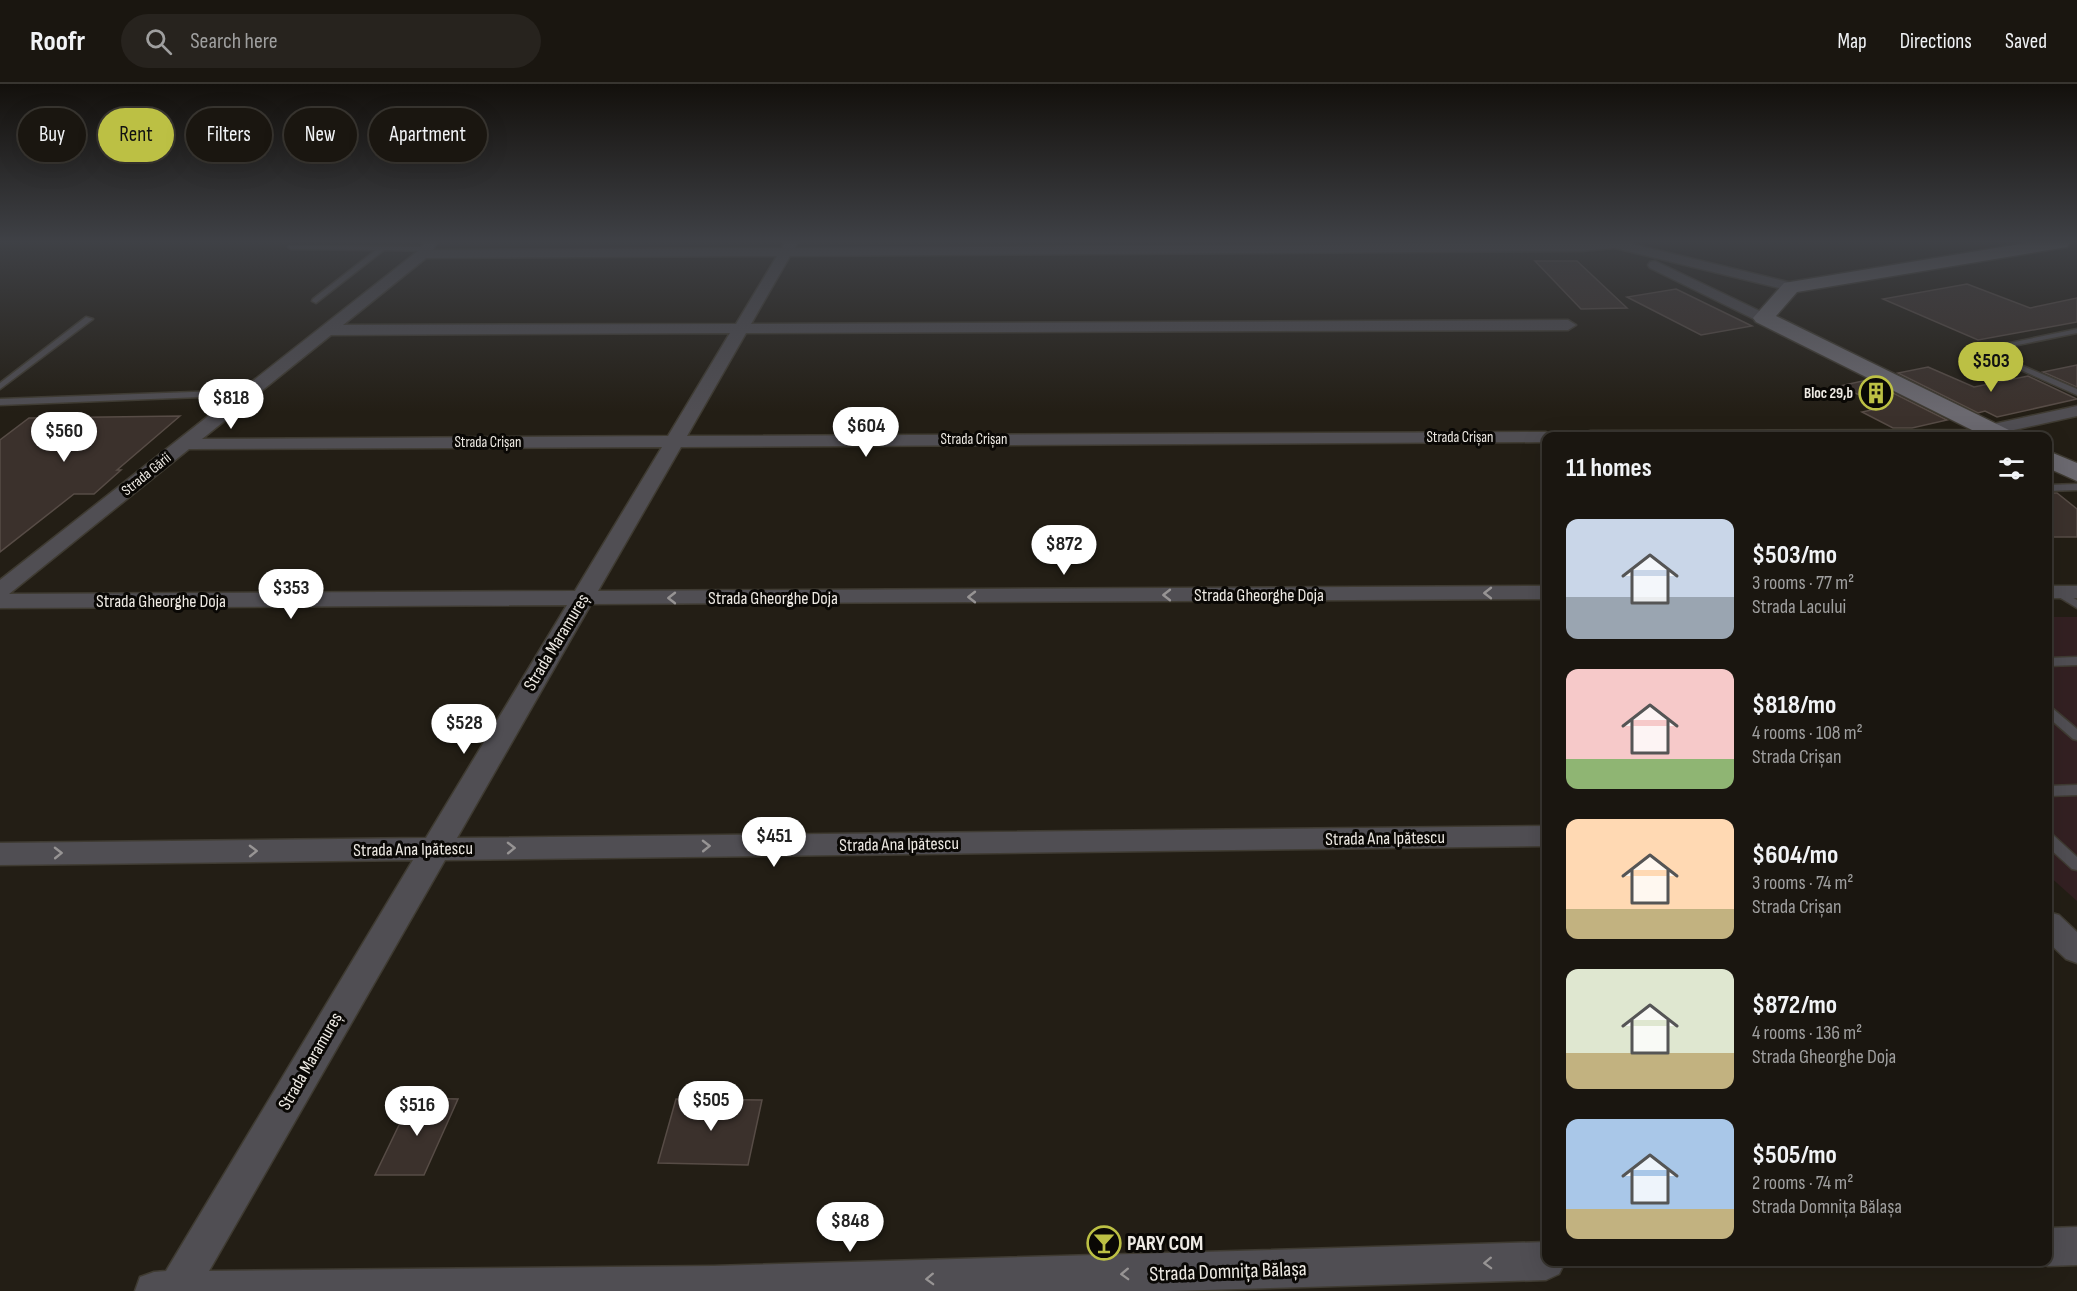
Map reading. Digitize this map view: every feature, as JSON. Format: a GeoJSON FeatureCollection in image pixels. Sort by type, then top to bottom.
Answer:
{"type":"FeatureCollection","features":[{"type":"Feature","properties":{"kind":"street","name":"Strada Gării"},"geometry":{"type":"LineString","coordinates":[[0,591],[365,299]]}},
{"type":"Feature","properties":{"kind":"street","name":"Strada Maramureș"},"geometry":{"type":"LineString","coordinates":[[176,1291],[758,299]]}},
{"type":"Feature","properties":{"kind":"street"},"geometry":{"type":"LineString","coordinates":[[1725,299],[1992,432]]}},
{"type":"Feature","properties":{"kind":"street"},"geometry":{"type":"LineString","coordinates":[[1763,318],[1780,299]]}},
{"type":"Feature","properties":{"kind":"street"},"geometry":{"type":"LineString","coordinates":[[327,330],[1568,325]]}},
{"type":"Feature","properties":{"kind":"street"},"geometry":{"type":"LineString","coordinates":[[2003,432],[2077,411]]}},
{"type":"Feature","properties":{"kind":"street","name":"Strada Crișan"},"geometry":{"type":"LineString","coordinates":[[185,444],[1542,437]]}},
{"type":"Feature","properties":{"kind":"street"},"geometry":{"type":"LineString","coordinates":[[2052,461],[2077,473]]}},
{"type":"Feature","properties":{"kind":"street","name":"Strada Gheorghe Doja"},"geometry":{"type":"LineString","coordinates":[[0,601],[1542,593]]}},
{"type":"Feature","properties":{"kind":"street","name":"Strada Ana Ipătescu"},"geometry":{"type":"LineString","coordinates":[[0,854],[1542,836]]}},
{"type":"Feature","properties":{"kind":"street"},"geometry":{"type":"LineString","coordinates":[[2052,928],[2077,950]]}},
{"type":"Feature","properties":{"kind":"street"},"geometry":{"type":"LineString","coordinates":[[2052,1247],[2077,1246]]}},
{"type":"Feature","properties":{"kind":"street","name":"Strada Domnița Bălașa"},"geometry":{"type":"LineString","coordinates":[[154,1291],[712,1288],[1542,1262]]}},
{"type":"Feature","properties":{"kind":"lane"},"geometry":{"type":"LineString","coordinates":[[0,387],[89,319]]}},
{"type":"Feature","properties":{"kind":"lane"},"geometry":{"type":"LineString","coordinates":[[2077,331],[1980,350],[2077,392]]}},
{"type":"Feature","properties":{"kind":"lane"},"geometry":{"type":"LineString","coordinates":[[0,402],[248,393]]}},
{"type":"Feature","properties":{"kind":"lane"},"geometry":{"type":"LineString","coordinates":[[2052,488],[2077,487]]}},
{"type":"Feature","properties":{"kind":"lane"},"geometry":{"type":"LineString","coordinates":[[2061,592],[2077,605]]}},
{"type":"Feature","properties":{"kind":"lane"},"geometry":{"type":"LineString","coordinates":[[2052,662],[2074,663]]}},
{"type":"Feature","properties":{"kind":"lane"},"geometry":{"type":"LineString","coordinates":[[2052,714],[2077,736]]}},
{"type":"Feature","properties":{"kind":"lane"},"geometry":{"type":"LineString","coordinates":[[2052,791],[2077,790]]}},
{"type":"Feature","properties":{"kind":"lane"},"geometry":{"type":"LineString","coordinates":[[2052,843],[2077,866]]}},
{"type":"Feature","properties":{"kind":"shaded area"},"geometry":{"type":"Polygon","coordinates":[[[2052,617],[2077,617],[2077,901],[2052,879],[2052,617]]]}},
{"type":"Feature","properties":{"kind":"building"},"geometry":{"type":"Polygon","coordinates":[[[1572,299],[1618,299],[1627,308],[1581,309],[1572,299]]]}},
{"type":"Feature","properties":{"kind":"building"},"geometry":{"type":"Polygon","coordinates":[[[1632,299],[1697,299],[1752,326],[1701,335],[1632,299]]]}},
{"type":"Feature","properties":{"kind":"building"},"geometry":{"type":"Polygon","coordinates":[[[1884,299],[2007,299],[2030,308],[2077,299],[2077,322],[1978,340],[1884,299]]]}},
{"type":"Feature","properties":{"kind":"building"},"geometry":{"type":"Polygon","coordinates":[[[2077,365],[2077,387],[2043,372],[2077,365]]]}},
{"type":"Feature","properties":{"kind":"building"},"geometry":{"type":"Polygon","coordinates":[[[1928,367],[1974,387],[2028,376],[2077,399],[1997,417],[1985,411],[1978,413],[1898,373],[1928,367]]]}},
{"type":"Feature","properties":{"kind":"building"},"geometry":{"type":"Polygon","coordinates":[[[1867,380],[1947,420],[1912,428],[1893,428],[1862,412],[1885,407],[1840,386],[1867,380]]]}},
{"type":"Feature","properties":{"kind":"building"},"geometry":{"type":"Polygon","coordinates":[[[180,416],[117,470],[121,470],[94,494],[74,494],[0,552],[0,440],[29,418],[180,416]]]}},
{"type":"Feature","properties":{"kind":"building"},"geometry":{"type":"Polygon","coordinates":[[[2052,493],[2057,493],[2077,509],[2077,537],[2052,537],[2052,493]]]}},
{"type":"Feature","properties":{"kind":"building"},"geometry":{"type":"Polygon","coordinates":[[[412,1098],[458,1099],[424,1175],[375,1175],[412,1098]]]}},
{"type":"Feature","properties":{"kind":"building"},"geometry":{"type":"Polygon","coordinates":[[[676,1099],[762,1100],[748,1165],[658,1163],[676,1099]]]}},
{"type":"Feature","properties":{"kind":"place","name":"Bloc 29,b"},"geometry":{"type":"Point","coordinates":[1876,393]}},
{"type":"Feature","properties":{"kind":"place","name":"PARY COM"},"geometry":{"type":"Point","coordinates":[1104,1243]}}]}
